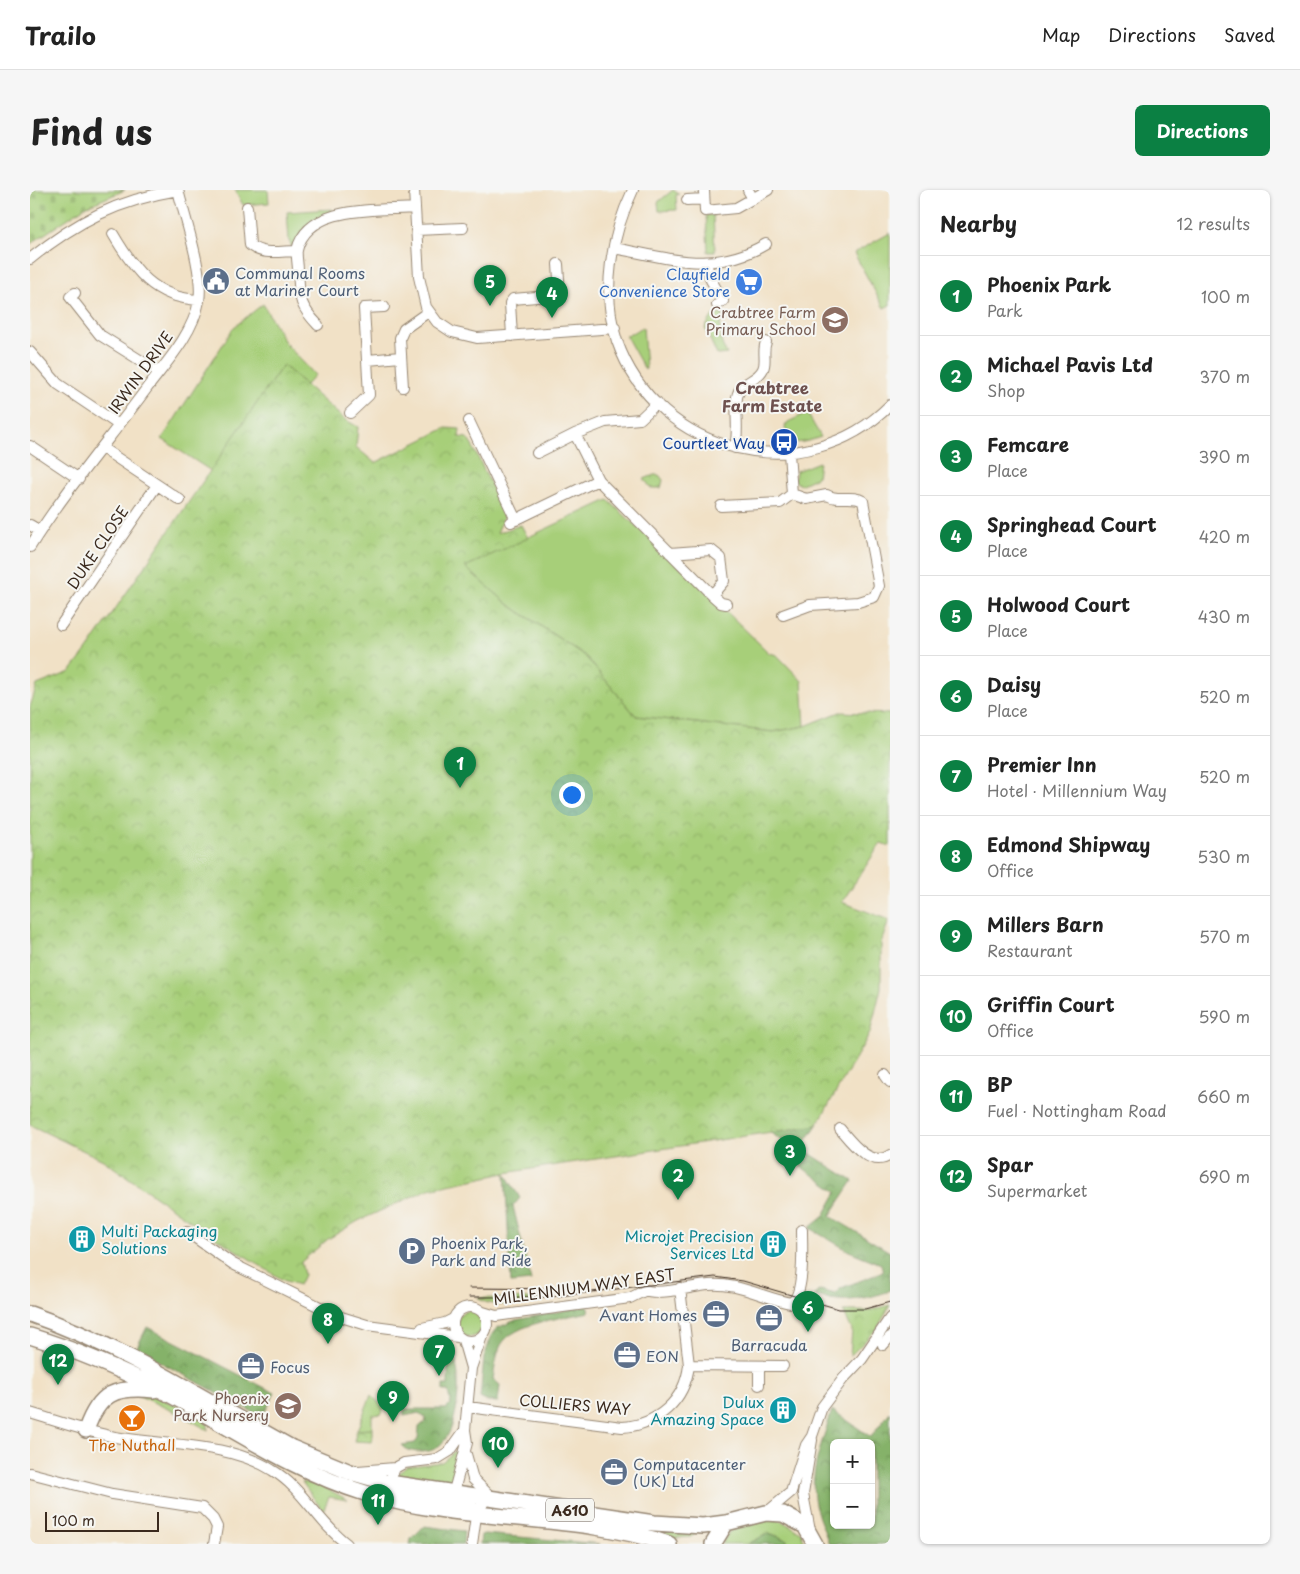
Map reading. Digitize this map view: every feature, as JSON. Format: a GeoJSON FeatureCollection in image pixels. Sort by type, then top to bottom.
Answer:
{"type":"FeatureCollection","features":[{"type":"Feature","properties":{"kind":"highway","name":"A610"},"geometry":{"type":"LineString","coordinates":[[30,1314],[97,1339],[131,1356],[292,1448],[350,1472],[450,1502],[483,1505],[567,1525],[630,1534],[669,1544]]}},
{"type":"Feature","properties":{"kind":"highway","name":"A610"},"geometry":{"type":"LineString","coordinates":[[30,1336],[112,1367],[163,1391],[317,1474],[364,1493],[676,1525],[703,1526],[726,1523],[766,1513],[783,1514],[799,1521],[813,1540]]}},
{"type":"Feature","properties":{"kind":"highway"},"geometry":{"type":"LineString","coordinates":[[112,1367],[116,1382],[113,1392]]}},
{"type":"Feature","properties":{"kind":"highway"},"geometry":{"type":"LineString","coordinates":[[86,1430],[98,1404],[113,1392],[132,1388],[163,1391]]}},
{"type":"Feature","properties":{"kind":"highway"},"geometry":{"type":"LineString","coordinates":[[713,1544],[726,1523]]}},
{"type":"Feature","properties":{"kind":"street"},"geometry":{"type":"LineString","coordinates":[[30,259],[53,240],[103,210],[150,194],[178,190]]}},
{"type":"Feature","properties":{"kind":"street","name":"IRWIN DRIVE"},"geometry":{"type":"LineString","coordinates":[[30,547],[159,372],[191,325],[199,300],[197,269],[178,190]]}},
{"type":"Feature","properties":{"kind":"street"},"geometry":{"type":"LineString","coordinates":[[414,190],[419,277],[428,312],[437,322],[452,332],[477,338],[615,328]]}},
{"type":"Feature","properties":{"kind":"street"},"geometry":{"type":"LineString","coordinates":[[633,190],[614,248],[609,289],[616,339],[629,367],[643,389],[657,403],[691,431],[706,438],[735,448],[767,454],[789,454],[829,444],[852,434],[869,423],[890,405]]}},
{"type":"Feature","properties":{"kind":"street"},"geometry":{"type":"LineString","coordinates":[[688,200],[704,194],[706,211],[736,208],[750,195],[768,190]]}},
{"type":"Feature","properties":{"kind":"street"},"geometry":{"type":"LineString","coordinates":[[247,207],[250,245],[263,252],[297,251]]}},
{"type":"Feature","properties":{"kind":"street"},"geometry":{"type":"LineString","coordinates":[[318,325],[303,307],[297,251],[311,226],[329,216],[415,208]]}},
{"type":"Feature","properties":{"kind":"street"},"geometry":{"type":"LineString","coordinates":[[416,230],[463,228]]}},
{"type":"Feature","properties":{"kind":"street"},"geometry":{"type":"LineString","coordinates":[[113,234],[140,276],[171,294],[199,300]]}},
{"type":"Feature","properties":{"kind":"street"},"geometry":{"type":"LineString","coordinates":[[614,248],[706,263],[740,256],[766,244]]}},
{"type":"Feature","properties":{"kind":"street"},"geometry":{"type":"LineString","coordinates":[[706,263],[711,280],[724,301],[717,305]]}},
{"type":"Feature","properties":{"kind":"street"},"geometry":{"type":"LineString","coordinates":[[512,336],[510,303],[513,299],[560,295],[558,264]]}},
{"type":"Feature","properties":{"kind":"street"},"geometry":{"type":"LineString","coordinates":[[76,293],[70,297],[100,335],[159,372]]}},
{"type":"Feature","properties":{"kind":"street"},"geometry":{"type":"LineString","coordinates":[[350,413],[369,395],[364,308],[384,307]]}},
{"type":"Feature","properties":{"kind":"street"},"geometry":{"type":"LineString","coordinates":[[403,387],[400,338],[404,329],[428,312]]}},
{"type":"Feature","properties":{"kind":"street"},"geometry":{"type":"LineString","coordinates":[[735,448],[738,434],[738,397],[742,387],[760,375],[763,369],[766,342]]}},
{"type":"Feature","properties":{"kind":"street"},"geometry":{"type":"LineString","coordinates":[[30,352],[58,384],[120,425]]}},
{"type":"Feature","properties":{"kind":"street"},"geometry":{"type":"LineString","coordinates":[[368,360],[400,357]]}},
{"type":"Feature","properties":{"kind":"street"},"geometry":{"type":"LineString","coordinates":[[537,453],[575,434],[605,422],[640,419],[657,403]]}},
{"type":"Feature","properties":{"kind":"street"},"geometry":{"type":"LineString","coordinates":[[469,428],[513,521],[598,480]]}},
{"type":"Feature","properties":{"kind":"street"},"geometry":{"type":"LineString","coordinates":[[575,434],[598,480],[712,595],[722,604],[726,604]]}},
{"type":"Feature","properties":{"kind":"street"},"geometry":{"type":"LineString","coordinates":[[30,446],[79,479]]}},
{"type":"Feature","properties":{"kind":"street"},"geometry":{"type":"LineString","coordinates":[[102,448],[180,500]]}},
{"type":"Feature","properties":{"kind":"street"},"geometry":{"type":"LineString","coordinates":[[789,454],[792,494]]}},
{"type":"Feature","properties":{"kind":"street","name":"DUKE CLOSE"},"geometry":{"type":"LineString","coordinates":[[61,625],[157,485]]}},
{"type":"Feature","properties":{"kind":"street"},"geometry":{"type":"LineString","coordinates":[[721,506],[780,502],[792,494]]}},
{"type":"Feature","properties":{"kind":"street"},"geometry":{"type":"LineString","coordinates":[[783,615],[810,605],[858,602],[874,597],[879,586],[867,511],[863,501],[849,497],[832,499],[827,495],[806,499],[792,494]]}},
{"type":"Feature","properties":{"kind":"street"},"geometry":{"type":"LineString","coordinates":[[30,525],[40,532]]}},
{"type":"Feature","properties":{"kind":"street"},"geometry":{"type":"LineString","coordinates":[[670,553],[711,550],[721,558],[724,581],[712,595]]}},
{"type":"Feature","properties":{"kind":"street"},"geometry":{"type":"LineString","coordinates":[[840,1129],[859,1150],[873,1158],[886,1158],[890,1155]]}},
{"type":"Feature","properties":{"kind":"street","name":"MILLENNIUM WAY EAST"},"geometry":{"type":"LineString","coordinates":[[483,1312],[496,1316],[534,1312],[630,1298],[646,1290],[650,1292],[714,1284],[728,1285],[791,1303],[797,1298],[800,1286],[802,1230]]}},
{"type":"Feature","properties":{"kind":"street"},"geometry":{"type":"LineString","coordinates":[[187,1232],[233,1264],[338,1316],[367,1325],[416,1330],[473,1341],[482,1336]]}},
{"type":"Feature","properties":{"kind":"street","name":"COLLIERS WAY"},"geometry":{"type":"LineString","coordinates":[[468,1407],[622,1426],[633,1426],[648,1422],[672,1405],[685,1383],[689,1365],[680,1288]]}},
{"type":"Feature","properties":{"kind":"street"},"geometry":{"type":"LineString","coordinates":[[471,1368],[460,1339],[453,1329],[453,1319],[458,1310],[464,1307],[474,1307],[483,1312],[487,1324],[471,1368],[465,1430],[466,1451],[473,1479],[483,1505],[472,1544]]}},
{"type":"Feature","properties":{"kind":"street"},"geometry":{"type":"LineString","coordinates":[[813,1540],[803,1494],[812,1436],[822,1408],[833,1390],[862,1359],[890,1318]]}},
{"type":"Feature","properties":{"kind":"street"},"geometry":{"type":"LineString","coordinates":[[416,1330],[445,1323],[453,1319]]}},
{"type":"Feature","properties":{"kind":"street"},"geometry":{"type":"LineString","coordinates":[[689,1365],[783,1366]]}},
{"type":"Feature","properties":{"kind":"street"},"geometry":{"type":"LineString","coordinates":[[759,1366],[759,1385]]}},
{"type":"Feature","properties":{"kind":"street"},"geometry":{"type":"LineString","coordinates":[[30,1413],[86,1430],[168,1445],[217,1449],[252,1460],[285,1479],[304,1497],[326,1526],[347,1544]]}},
{"type":"Feature","properties":{"kind":"street"},"geometry":{"type":"LineString","coordinates":[[350,1472],[395,1468],[404,1464],[442,1456],[450,1451],[465,1430]]}},
{"type":"Feature","properties":{"kind":"street"},"geometry":{"type":"LineString","coordinates":[[766,1513],[791,1492],[806,1444],[812,1436]]}},
{"type":"Feature","properties":{"kind":"street"},"geometry":{"type":"LineString","coordinates":[[450,1502],[466,1451]]}},
{"type":"Feature","properties":{"kind":"street"},"geometry":{"type":"LineString","coordinates":[[389,1483],[395,1468]]}},
{"type":"Feature","properties":{"kind":"street"},"geometry":{"type":"LineString","coordinates":[[30,1473],[112,1494],[202,1508],[213,1519],[217,1527],[214,1544]]}},
{"type":"Feature","properties":{"kind":"green space"},"geometry":{"type":"Polygon","coordinates":[[[30,190],[125,190],[85,207],[30,244],[30,190]]]}},
{"type":"Feature","properties":{"kind":"green space"},"geometry":{"type":"Polygon","coordinates":[[[235,190],[268,190],[269,203],[243,205],[235,190]]]}},
{"type":"Feature","properties":{"kind":"green space"},"geometry":{"type":"Polygon","coordinates":[[[673,190],[679,194],[676,195],[677,210],[659,211],[658,202],[673,190]]]}},
{"type":"Feature","properties":{"kind":"green space"},"geometry":{"type":"Polygon","coordinates":[[[332,209],[332,211],[310,222],[296,245],[292,247],[289,241],[287,212],[332,209]]]}},
{"type":"Feature","properties":{"kind":"green space"},"geometry":{"type":"Polygon","coordinates":[[[706,215],[713,215],[715,252],[708,252],[706,215]]]}},
{"type":"Feature","properties":{"kind":"green space"},"geometry":{"type":"Polygon","coordinates":[[[890,233],[890,305],[884,308],[854,253],[890,233]]]}},
{"type":"Feature","properties":{"kind":"green space"},"geometry":{"type":"Polygon","coordinates":[[[263,304],[286,344],[315,375],[306,385],[283,365],[211,471],[162,439],[234,327],[263,304]]]}},
{"type":"Feature","properties":{"kind":"green space"},"geometry":{"type":"Polygon","coordinates":[[[723,314],[720,335],[722,345],[727,354],[717,355],[705,328],[713,315],[723,314]]]}},
{"type":"Feature","properties":{"kind":"green space"},"geometry":{"type":"Polygon","coordinates":[[[643,327],[646,369],[645,370],[626,336],[643,327]]]}},
{"type":"Feature","properties":{"kind":"green space"},"geometry":{"type":"Polygon","coordinates":[[[283,365],[344,419],[358,427],[356,447],[375,463],[446,428],[460,429],[459,437],[467,438],[473,447],[505,514],[497,533],[521,525],[528,538],[465,567],[508,604],[585,656],[636,716],[773,732],[805,726],[840,712],[890,714],[890,846],[881,843],[842,902],[889,920],[881,943],[881,988],[870,1033],[817,1125],[505,1173],[429,1189],[358,1221],[328,1239],[301,1262],[304,1275],[299,1285],[283,1280],[202,1229],[103,1160],[30,1125],[30,707],[37,685],[70,672],[87,650],[283,365]]]}},
{"type":"Feature","properties":{"kind":"green space"},"geometry":{"type":"Polygon","coordinates":[[[807,413],[821,437],[800,442],[787,440],[785,426],[788,422],[807,413]]]}},
{"type":"Feature","properties":{"kind":"green space"},"geometry":{"type":"Polygon","coordinates":[[[819,462],[817,477],[800,485],[795,481],[796,471],[819,462]]]}},
{"type":"Feature","properties":{"kind":"green space"},"geometry":{"type":"Polygon","coordinates":[[[659,475],[663,480],[661,488],[651,488],[644,479],[659,475]]]}},
{"type":"Feature","properties":{"kind":"green space"},"geometry":{"type":"Polygon","coordinates":[[[608,500],[686,572],[769,653],[777,655],[802,681],[805,726],[773,732],[636,716],[585,656],[508,604],[464,567],[608,500]]]}},
{"type":"Feature","properties":{"kind":"green space"},"geometry":{"type":"Polygon","coordinates":[[[817,1125],[801,1148],[853,1181],[830,1216],[890,1252],[890,1290],[887,1292],[850,1300],[823,1298],[814,1295],[820,1290],[835,1294],[841,1288],[883,1272],[881,1264],[849,1251],[809,1228],[823,1217],[837,1192],[790,1159],[790,1147],[770,1132],[817,1125]]]}},
{"type":"Feature","properties":{"kind":"green space"},"geometry":{"type":"Polygon","coordinates":[[[505,1173],[520,1198],[513,1206],[531,1281],[511,1283],[505,1173]]]}},
{"type":"Feature","properties":{"kind":"green space"},"geometry":{"type":"Polygon","coordinates":[[[477,1298],[540,1299],[500,1305],[484,1302],[477,1298]]]}},
{"type":"Feature","properties":{"kind":"green space"},"geometry":{"type":"Polygon","coordinates":[[[890,1305],[877,1329],[850,1356],[852,1330],[843,1311],[868,1311],[890,1305]]]}},
{"type":"Feature","properties":{"kind":"green space"},"geometry":{"type":"Polygon","coordinates":[[[587,1306],[589,1312],[528,1326],[508,1337],[499,1349],[493,1379],[500,1385],[498,1402],[486,1401],[480,1398],[484,1358],[492,1334],[497,1328],[516,1320],[587,1306]]]}},
{"type":"Feature","properties":{"kind":"green space"},"geometry":{"type":"Polygon","coordinates":[[[470,1311],[479,1315],[483,1324],[479,1333],[470,1337],[461,1333],[457,1324],[461,1315],[470,1311]]]}},
{"type":"Feature","properties":{"kind":"green space"},"geometry":{"type":"Polygon","coordinates":[[[147,1327],[275,1393],[262,1417],[136,1349],[147,1327]]]}},
{"type":"Feature","properties":{"kind":"green space"},"geometry":{"type":"Polygon","coordinates":[[[443,1343],[452,1347],[457,1355],[457,1399],[453,1424],[442,1444],[433,1450],[411,1451],[402,1445],[415,1443],[418,1439],[419,1427],[425,1422],[425,1418],[419,1413],[404,1416],[404,1409],[447,1409],[447,1406],[451,1405],[448,1391],[443,1391],[443,1385],[448,1385],[448,1367],[445,1367],[443,1343]]]}},
{"type":"Feature","properties":{"kind":"green space"},"geometry":{"type":"Polygon","coordinates":[[[133,1393],[163,1399],[208,1424],[208,1430],[179,1414],[133,1393]]]}},
{"type":"Feature","properties":{"kind":"green space"},"geometry":{"type":"Polygon","coordinates":[[[371,1395],[383,1407],[382,1414],[372,1415],[372,1429],[357,1430],[371,1395]]]}},
{"type":"Feature","properties":{"kind":"green space"},"geometry":{"type":"Polygon","coordinates":[[[832,1410],[871,1437],[890,1412],[890,1544],[829,1544],[816,1508],[814,1495],[813,1483],[817,1458],[832,1410]]]}},
{"type":"Feature","properties":{"kind":"green space"},"geometry":{"type":"Polygon","coordinates":[[[372,1429],[372,1442],[354,1441],[357,1430],[372,1429]]]}},
{"type":"Feature","properties":{"kind":"green space"},"geometry":{"type":"Polygon","coordinates":[[[463,1444],[450,1487],[397,1479],[397,1475],[406,1467],[442,1462],[463,1444]]]}},
{"type":"Feature","properties":{"kind":"green space"},"geometry":{"type":"Polygon","coordinates":[[[302,1482],[320,1485],[348,1500],[329,1497],[323,1511],[302,1482]]]}},
{"type":"Feature","properties":{"kind":"green space"},"geometry":{"type":"Polygon","coordinates":[[[770,1519],[778,1519],[801,1532],[805,1544],[786,1544],[787,1540],[769,1533],[748,1544],[721,1544],[730,1531],[770,1519]]]}},
{"type":"Feature","properties":{"kind":"green space"},"geometry":{"type":"Polygon","coordinates":[[[424,1526],[464,1531],[463,1544],[410,1544],[411,1539],[424,1526]]]}},
{"type":"Feature","properties":{"kind":"green space"},"geometry":{"type":"Polygon","coordinates":[[[623,1528],[698,1532],[691,1537],[676,1538],[674,1541],[623,1528]]]}},
{"type":"Feature","properties":{"kind":"green space"},"geometry":{"type":"Polygon","coordinates":[[[769,1533],[787,1540],[786,1544],[748,1544],[769,1533]]]}},
{"type":"Feature","properties":{"kind":"green space"},"geometry":{"type":"Polygon","coordinates":[[[481,1535],[600,1544],[480,1544],[481,1535]]]}},
{"type":"Feature","properties":{"kind":"tram line"},"geometry":{"type":"LineString","coordinates":[[469,1297],[551,1297],[715,1277],[743,1281],[839,1309],[865,1309],[890,1302]]}},
{"type":"Feature","properties":{"kind":"tram line"},"geometry":{"type":"LineString","coordinates":[[469,1288],[567,1289]]}},
{"type":"Feature","properties":{"kind":"place","name":"Communal Rooms at Mariner Court"},"geometry":{"type":"Point","coordinates":[216,281]}},
{"type":"Feature","properties":{"kind":"place","name":"Clayfield Convenience Store"},"geometry":{"type":"Point","coordinates":[749,282]}},
{"type":"Feature","properties":{"kind":"place","name":"Holwood Court"},"geometry":{"type":"Point","coordinates":[490,306]}},
{"type":"Feature","properties":{"kind":"place","name":"Springhead Court"},"geometry":{"type":"Point","coordinates":[552,318]}},
{"type":"Feature","properties":{"kind":"place","name":"Crabtree Farm Primary School"},"geometry":{"type":"Point","coordinates":[835,320]}},
{"type":"Feature","properties":{"kind":"place","name":"Courtleet Way"},"geometry":{"type":"Point","coordinates":[784,442]}},
{"type":"Feature","properties":{"kind":"place","name":"Phoenix Park"},"geometry":{"type":"Point","coordinates":[460,788]}},
{"type":"Feature","properties":{"kind":"place","name":"Femcare"},"geometry":{"type":"Point","coordinates":[790,1176]}},
{"type":"Feature","properties":{"kind":"place","name":"Michael Pavis Ltd"},"geometry":{"type":"Point","coordinates":[678,1200]}},
{"type":"Feature","properties":{"kind":"place","name":"Multi Packaging Solutions"},"geometry":{"type":"Point","coordinates":[82,1239]}},
{"type":"Feature","properties":{"kind":"place","name":"Microjet Precision Services Ltd"},"geometry":{"type":"Point","coordinates":[773,1244]}},
{"type":"Feature","properties":{"kind":"place","name":"Phoenix Park, Park and Ride"},"geometry":{"type":"Point","coordinates":[412,1251]}},
{"type":"Feature","properties":{"kind":"place","name":"Avant Homes"},"geometry":{"type":"Point","coordinates":[716,1314]}},
{"type":"Feature","properties":{"kind":"place","name":"Barracuda"},"geometry":{"type":"Point","coordinates":[769,1318]}},
{"type":"Feature","properties":{"kind":"place","name":"Daisy"},"geometry":{"type":"Point","coordinates":[808,1332]}},
{"type":"Feature","properties":{"kind":"place","name":"Edmond Shipway"},"geometry":{"type":"Point","coordinates":[328,1344]}},
{"type":"Feature","properties":{"kind":"place","name":"EON"},"geometry":{"type":"Point","coordinates":[627,1355]}},
{"type":"Feature","properties":{"kind":"place","name":"Focus"},"geometry":{"type":"Point","coordinates":[251,1366]}},
{"type":"Feature","properties":{"kind":"place","name":"Premier Inn"},"geometry":{"type":"Point","coordinates":[439,1376]}},
{"type":"Feature","properties":{"kind":"place","name":"Spar"},"geometry":{"type":"Point","coordinates":[58,1385]}},
{"type":"Feature","properties":{"kind":"place","name":"Phoenix Park Nursery"},"geometry":{"type":"Point","coordinates":[288,1406]}},
{"type":"Feature","properties":{"kind":"place","name":"Dulux Amazing Space"},"geometry":{"type":"Point","coordinates":[783,1410]}},
{"type":"Feature","properties":{"kind":"place","name":"The Nuthall"},"geometry":{"type":"Point","coordinates":[132,1418]}},
{"type":"Feature","properties":{"kind":"place","name":"Millers Barn"},"geometry":{"type":"Point","coordinates":[393,1422]}},
{"type":"Feature","properties":{"kind":"place","name":"Griffin Court"},"geometry":{"type":"Point","coordinates":[498,1468]}},
{"type":"Feature","properties":{"kind":"place","name":"Computacenter (UK) Ltd"},"geometry":{"type":"Point","coordinates":[614,1472]}},
{"type":"Feature","properties":{"kind":"place","name":"BP"},"geometry":{"type":"Point","coordinates":[378,1525]}},
{"type":"Feature","properties":{"kind":"district","name":"Crabtree Farm Estate"},"geometry":{"type":"Point","coordinates":[772,396]}}]}
